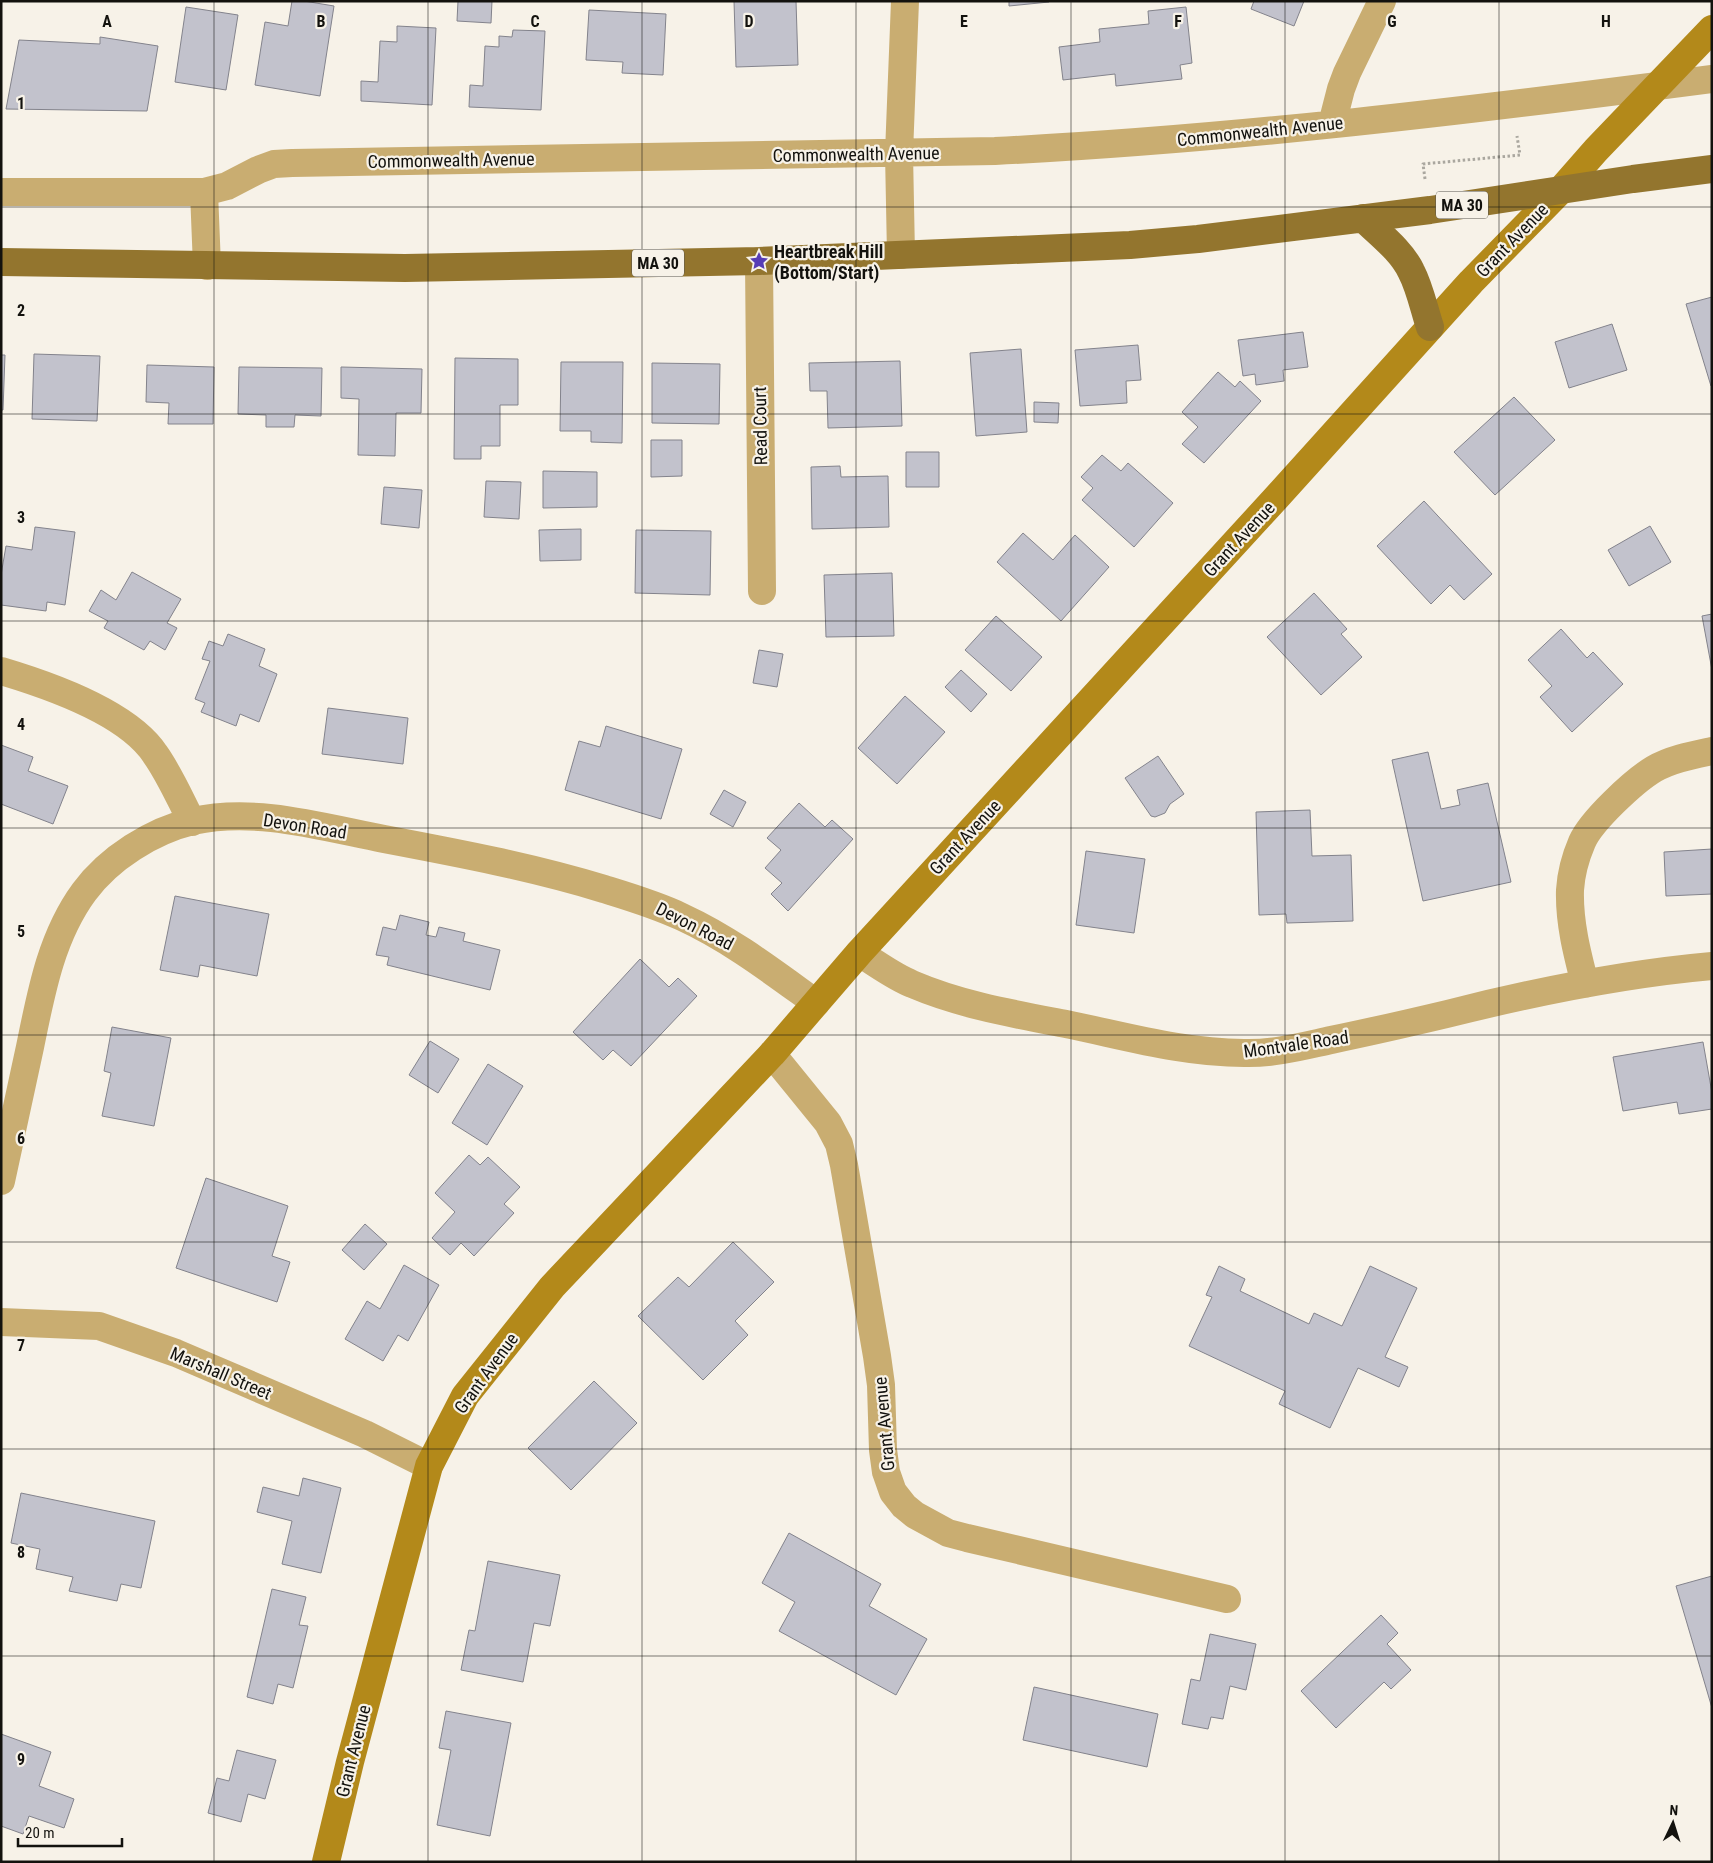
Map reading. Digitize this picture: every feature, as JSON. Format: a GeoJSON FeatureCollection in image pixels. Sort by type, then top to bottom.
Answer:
{"type":"FeatureCollection","features":[{"type":"Feature","properties":{"kind":"main road","name":"MA 30"},"geometry":{"type":"LineString","coordinates":[[1,262],[405,268],[759,261],[1130,245],[1198,239],[1363,218],[1712,168]]}},
{"type":"Feature","properties":{"kind":"main road"},"geometry":{"type":"LineString","coordinates":[[1363,218],[1402,256],[1410,268],[1430,327]]}},
{"type":"Feature","properties":{"kind":"street"},"geometry":{"type":"LineString","coordinates":[[902,255],[899,153],[904,1]]}},
{"type":"Feature","properties":{"kind":"street"},"geometry":{"type":"LineString","coordinates":[[1332,124],[1347,73],[1382,1]]}},
{"type":"Feature","properties":{"kind":"street","name":"Grant Avenue"},"geometry":{"type":"LineString","coordinates":[[326,1862],[350,1762],[428,1466],[465,1396],[552,1287],[772,1054],[859,953],[1430,327],[1712,29]]}},
{"type":"Feature","properties":{"kind":"street","name":"Commonwealth Avenue"},"geometry":{"type":"LineString","coordinates":[[1,192],[204,192],[227,186],[274,164],[292,163],[995,152],[1071,148],[1202,138],[1712,79]]}},
{"type":"Feature","properties":{"kind":"street"},"geometry":{"type":"LineString","coordinates":[[204,192],[207,266]]}},
{"type":"Feature","properties":{"kind":"street","name":"Read Court"},"geometry":{"type":"LineString","coordinates":[[759,261],[762,591]]}},
{"type":"Feature","properties":{"kind":"street"},"geometry":{"type":"LineString","coordinates":[[1,671],[78,699],[118,720],[142,738],[164,768],[192,822]]}},
{"type":"Feature","properties":{"kind":"street"},"geometry":{"type":"LineString","coordinates":[[1585,984],[1575,942],[1571,916],[1570,889],[1574,866],[1583,840],[1604,813],[1631,786],[1655,769],[1712,750]]}},
{"type":"Feature","properties":{"kind":"street","name":"Devon Road"},"geometry":{"type":"LineString","coordinates":[[1,1181],[44,980],[66,919],[85,891],[107,867],[135,846],[162,832],[192,822],[234,817],[280,819],[473,856],[567,878],[654,905],[682,917],[744,951],[816,1003]]}},
{"type":"Feature","properties":{"kind":"street","name":"Montvale Road"},"geometry":{"type":"LineString","coordinates":[[859,953],[910,984],[963,1002],[1129,1039],[1188,1049],[1245,1054],[1302,1046],[1397,1026],[1495,1002],[1585,984],[1663,970],[1712,966]]}},
{"type":"Feature","properties":{"kind":"street","name":"Grant Avenue"},"geometry":{"type":"LineString","coordinates":[[772,1054],[823,1115],[838,1144],[844,1165],[878,1356],[886,1472],[893,1492],[904,1506],[929,1524],[948,1533],[1024,1553],[1227,1599]]}},
{"type":"Feature","properties":{"kind":"street","name":"Marshall Street"},"geometry":{"type":"LineString","coordinates":[[1,1322],[99,1326],[108,1329],[176,1353],[365,1434],[428,1466]]}},
{"type":"Feature","properties":{"kind":"path"},"geometry":{"type":"LineString","coordinates":[[1426,181],[1423,164],[1520,155],[1517,130]]}},
{"type":"Feature","properties":{"kind":"building"},"geometry":{"type":"Polygon","coordinates":[[[292,1],[334,6],[320,96],[255,85],[265,22],[288,26],[292,1]]]}},
{"type":"Feature","properties":{"kind":"building"},"geometry":{"type":"Polygon","coordinates":[[[458,1],[492,1],[491,23],[457,21],[458,1]]]}},
{"type":"Feature","properties":{"kind":"building"},"geometry":{"type":"Polygon","coordinates":[[[734,1],[796,1],[798,65],[736,67],[734,1]]]}},
{"type":"Feature","properties":{"kind":"building"},"geometry":{"type":"Polygon","coordinates":[[[1009,1],[1049,1],[1049,2],[1009,6],[1009,1]]]}},
{"type":"Feature","properties":{"kind":"building"},"geometry":{"type":"Polygon","coordinates":[[[1254,1],[1304,1],[1294,26],[1251,9],[1254,1]]]}},
{"type":"Feature","properties":{"kind":"building"},"geometry":{"type":"Polygon","coordinates":[[[186,7],[238,15],[226,90],[175,82],[186,7]]]}},
{"type":"Feature","properties":{"kind":"building"},"geometry":{"type":"Polygon","coordinates":[[[1186,7],[1192,63],[1180,65],[1182,79],[1116,86],[1115,74],[1063,80],[1059,47],[1100,42],[1099,29],[1149,24],[1148,11],[1186,7]]]}},
{"type":"Feature","properties":{"kind":"building"},"geometry":{"type":"Polygon","coordinates":[[[589,10],[666,14],[663,75],[622,73],[623,62],[586,60],[589,10]]]}},
{"type":"Feature","properties":{"kind":"building"},"geometry":{"type":"Polygon","coordinates":[[[397,26],[436,28],[432,105],[361,101],[361,81],[378,82],[380,41],[397,42],[397,26]]]}},
{"type":"Feature","properties":{"kind":"building"},"geometry":{"type":"Polygon","coordinates":[[[513,30],[545,31],[541,110],[469,107],[470,85],[483,86],[485,46],[499,47],[499,36],[512,37],[513,30]]]}},
{"type":"Feature","properties":{"kind":"building"},"geometry":{"type":"Polygon","coordinates":[[[100,37],[158,46],[147,111],[6,109],[19,40],[100,44],[100,37]]]}},
{"type":"Feature","properties":{"kind":"building"},"geometry":{"type":"Polygon","coordinates":[[[1712,297],[1712,386],[1711,386],[1686,304],[1712,297]]]}},
{"type":"Feature","properties":{"kind":"building"},"geometry":{"type":"Polygon","coordinates":[[[1612,324],[1627,370],[1569,388],[1555,342],[1612,324]]]}},
{"type":"Feature","properties":{"kind":"building"},"geometry":{"type":"Polygon","coordinates":[[[1303,332],[1308,367],[1283,370],[1284,381],[1256,385],[1255,374],[1243,376],[1238,340],[1303,332]]]}},
{"type":"Feature","properties":{"kind":"building"},"geometry":{"type":"Polygon","coordinates":[[[1138,345],[1141,380],[1126,381],[1127,403],[1080,406],[1075,350],[1138,345]]]}},
{"type":"Feature","properties":{"kind":"building"},"geometry":{"type":"Polygon","coordinates":[[[1021,349],[1027,432],[976,436],[970,353],[1021,349]]]}},
{"type":"Feature","properties":{"kind":"building"},"geometry":{"type":"Polygon","coordinates":[[[34,354],[100,356],[97,421],[32,419],[34,354]]]}},
{"type":"Feature","properties":{"kind":"building"},"geometry":{"type":"Polygon","coordinates":[[[1,355],[5,355],[3,410],[1,410],[1,355]]]}},
{"type":"Feature","properties":{"kind":"building"},"geometry":{"type":"Polygon","coordinates":[[[455,358],[518,359],[518,405],[500,405],[500,446],[481,446],[481,459],[454,459],[455,358]]]}},
{"type":"Feature","properties":{"kind":"building"},"geometry":{"type":"Polygon","coordinates":[[[900,361],[902,426],[828,428],[827,391],[810,391],[809,363],[900,361]]]}},
{"type":"Feature","properties":{"kind":"building"},"geometry":{"type":"Polygon","coordinates":[[[561,362],[623,362],[622,443],[591,442],[591,431],[560,431],[561,362]]]}},
{"type":"Feature","properties":{"kind":"building"},"geometry":{"type":"Polygon","coordinates":[[[652,363],[720,364],[719,424],[652,423],[652,363]]]}},
{"type":"Feature","properties":{"kind":"building"},"geometry":{"type":"Polygon","coordinates":[[[147,365],[214,367],[213,424],[168,424],[169,403],[146,402],[147,365]]]}},
{"type":"Feature","properties":{"kind":"building"},"geometry":{"type":"Polygon","coordinates":[[[239,367],[322,368],[321,416],[295,415],[294,427],[266,427],[266,415],[238,414],[239,367]]]}},
{"type":"Feature","properties":{"kind":"building"},"geometry":{"type":"Polygon","coordinates":[[[341,367],[422,369],[421,413],[396,413],[395,456],[358,455],[359,399],[341,398],[341,367]]]}},
{"type":"Feature","properties":{"kind":"building"},"geometry":{"type":"Polygon","coordinates":[[[1218,372],[1235,387],[1240,381],[1261,401],[1204,463],[1182,444],[1198,427],[1182,412],[1218,372]]]}},
{"type":"Feature","properties":{"kind":"building"},"geometry":{"type":"Polygon","coordinates":[[[1514,397],[1555,440],[1495,495],[1454,452],[1514,397]]]}},
{"type":"Feature","properties":{"kind":"building"},"geometry":{"type":"Polygon","coordinates":[[[1034,402],[1059,403],[1058,423],[1034,422],[1034,402]]]}},
{"type":"Feature","properties":{"kind":"building"},"geometry":{"type":"Polygon","coordinates":[[[651,440],[682,440],[682,476],[651,477],[651,440]]]}},
{"type":"Feature","properties":{"kind":"building"},"geometry":{"type":"Polygon","coordinates":[[[906,452],[939,452],[939,487],[906,487],[906,452]]]}},
{"type":"Feature","properties":{"kind":"building"},"geometry":{"type":"Polygon","coordinates":[[[1102,455],[1121,471],[1128,463],[1173,503],[1134,547],[1082,500],[1093,488],[1081,477],[1102,455]]]}},
{"type":"Feature","properties":{"kind":"building"},"geometry":{"type":"Polygon","coordinates":[[[840,466],[841,477],[888,476],[889,527],[812,529],[811,467],[840,466]]]}},
{"type":"Feature","properties":{"kind":"building"},"geometry":{"type":"Polygon","coordinates":[[[543,471],[597,472],[597,507],[543,508],[543,471]]]}},
{"type":"Feature","properties":{"kind":"building"},"geometry":{"type":"Polygon","coordinates":[[[486,481],[521,482],[519,519],[484,517],[486,481]]]}},
{"type":"Feature","properties":{"kind":"building"},"geometry":{"type":"Polygon","coordinates":[[[384,487],[422,490],[419,528],[381,524],[384,487]]]}},
{"type":"Feature","properties":{"kind":"building"},"geometry":{"type":"Polygon","coordinates":[[[1424,501],[1492,574],[1464,600],[1450,585],[1431,604],[1377,546],[1424,501]]]}},
{"type":"Feature","properties":{"kind":"building"},"geometry":{"type":"Polygon","coordinates":[[[1650,526],[1671,562],[1629,586],[1608,550],[1650,526]]]}},
{"type":"Feature","properties":{"kind":"building"},"geometry":{"type":"Polygon","coordinates":[[[35,527],[75,532],[65,605],[47,602],[46,611],[1,605],[1,575],[6,546],[32,550],[35,527]]]}},
{"type":"Feature","properties":{"kind":"building"},"geometry":{"type":"Polygon","coordinates":[[[581,529],[581,560],[540,561],[539,530],[581,529]]]}},
{"type":"Feature","properties":{"kind":"building"},"geometry":{"type":"Polygon","coordinates":[[[636,530],[711,531],[710,595],[635,593],[636,530]]]}},
{"type":"Feature","properties":{"kind":"building"},"geometry":{"type":"Polygon","coordinates":[[[1023,533],[1053,560],[1075,535],[1109,567],[1061,621],[997,562],[1023,533]]]}},
{"type":"Feature","properties":{"kind":"building"},"geometry":{"type":"Polygon","coordinates":[[[132,572],[181,599],[167,623],[177,628],[165,650],[150,641],[144,650],[104,628],[108,621],[89,611],[101,590],[116,600],[132,572]]]}},
{"type":"Feature","properties":{"kind":"building"},"geometry":{"type":"Polygon","coordinates":[[[892,573],[894,636],[826,637],[824,575],[892,573]]]}},
{"type":"Feature","properties":{"kind":"building"},"geometry":{"type":"Polygon","coordinates":[[[1314,593],[1347,629],[1341,634],[1362,657],[1321,695],[1267,637],[1314,593]]]}},
{"type":"Feature","properties":{"kind":"building"},"geometry":{"type":"Polygon","coordinates":[[[1712,614],[1712,670],[1702,616],[1712,614]]]}},
{"type":"Feature","properties":{"kind":"building"},"geometry":{"type":"Polygon","coordinates":[[[996,616],[1042,657],[1011,691],[965,650],[996,616]]]}},
{"type":"Feature","properties":{"kind":"building"},"geometry":{"type":"Polygon","coordinates":[[[1561,629],[1587,658],[1593,652],[1623,684],[1572,732],[1540,697],[1552,686],[1528,660],[1561,629]]]}},
{"type":"Feature","properties":{"kind":"building"},"geometry":{"type":"Polygon","coordinates":[[[228,634],[265,649],[259,666],[277,674],[259,722],[240,714],[236,726],[201,712],[205,703],[195,699],[210,661],[202,659],[209,641],[223,646],[228,634]]]}},
{"type":"Feature","properties":{"kind":"building"},"geometry":{"type":"Polygon","coordinates":[[[759,650],[783,654],[777,687],[753,683],[759,650]]]}},
{"type":"Feature","properties":{"kind":"building"},"geometry":{"type":"Polygon","coordinates":[[[961,670],[987,694],[971,712],[945,687],[961,670]]]}},
{"type":"Feature","properties":{"kind":"building"},"geometry":{"type":"Polygon","coordinates":[[[905,696],[945,732],[897,784],[858,748],[905,696]]]}},
{"type":"Feature","properties":{"kind":"building"},"geometry":{"type":"Polygon","coordinates":[[[328,708],[408,718],[403,764],[322,754],[328,708]]]}},
{"type":"Feature","properties":{"kind":"building"},"geometry":{"type":"Polygon","coordinates":[[[606,726],[682,749],[661,819],[565,790],[579,741],[600,747],[606,726]]]}},
{"type":"Feature","properties":{"kind":"building"},"geometry":{"type":"Polygon","coordinates":[[[1,745],[33,757],[28,771],[68,786],[53,824],[1,804],[1,745]]]}},
{"type":"Feature","properties":{"kind":"building"},"geometry":{"type":"Polygon","coordinates":[[[1428,752],[1441,809],[1460,805],[1457,790],[1488,783],[1511,882],[1423,901],[1392,760],[1428,752]]]}},
{"type":"Feature","properties":{"kind":"building"},"geometry":{"type":"Polygon","coordinates":[[[1158,756],[1184,794],[1170,804],[1165,813],[1155,817],[1151,816],[1125,778],[1158,756]]]}},
{"type":"Feature","properties":{"kind":"building"},"geometry":{"type":"Polygon","coordinates":[[[724,790],[746,802],[733,827],[710,814],[724,790]]]}},
{"type":"Feature","properties":{"kind":"building"},"geometry":{"type":"Polygon","coordinates":[[[799,803],[825,827],[832,820],[853,839],[788,911],[771,894],[782,883],[765,868],[781,850],[767,838],[799,803]]]}},
{"type":"Feature","properties":{"kind":"building"},"geometry":{"type":"Polygon","coordinates":[[[1310,810],[1312,856],[1351,855],[1353,921],[1287,923],[1286,914],[1259,915],[1256,812],[1310,810]]]}},
{"type":"Feature","properties":{"kind":"building"},"geometry":{"type":"Polygon","coordinates":[[[1712,849],[1712,894],[1666,896],[1664,852],[1712,849]]]}},
{"type":"Feature","properties":{"kind":"building"},"geometry":{"type":"Polygon","coordinates":[[[1086,851],[1145,859],[1134,933],[1076,925],[1086,851]]]}},
{"type":"Feature","properties":{"kind":"building"},"geometry":{"type":"Polygon","coordinates":[[[175,896],[269,914],[257,976],[200,965],[198,977],[160,970],[175,896]]]}},
{"type":"Feature","properties":{"kind":"building"},"geometry":{"type":"Polygon","coordinates":[[[400,915],[429,922],[426,935],[436,937],[439,927],[465,933],[463,941],[500,950],[490,990],[387,965],[389,957],[376,955],[383,927],[396,930],[400,915]]]}},
{"type":"Feature","properties":{"kind":"building"},"geometry":{"type":"Polygon","coordinates":[[[640,959],[669,987],[678,978],[697,996],[631,1066],[613,1050],[603,1060],[573,1032],[640,959]]]}},
{"type":"Feature","properties":{"kind":"building"},"geometry":{"type":"Polygon","coordinates":[[[112,1027],[171,1038],[154,1126],[102,1116],[111,1073],[104,1071],[112,1027]]]}},
{"type":"Feature","properties":{"kind":"building"},"geometry":{"type":"Polygon","coordinates":[[[430,1041],[459,1059],[438,1093],[409,1075],[430,1041]]]}},
{"type":"Feature","properties":{"kind":"building"},"geometry":{"type":"Polygon","coordinates":[[[1703,1042],[1712,1093],[1712,1109],[1679,1114],[1677,1102],[1623,1111],[1613,1057],[1703,1042]]]}},
{"type":"Feature","properties":{"kind":"building"},"geometry":{"type":"Polygon","coordinates":[[[488,1064],[523,1086],[487,1145],[452,1123],[488,1064]]]}},
{"type":"Feature","properties":{"kind":"building"},"geometry":{"type":"Polygon","coordinates":[[[469,1155],[480,1165],[488,1157],[520,1187],[504,1204],[514,1213],[474,1256],[461,1243],[450,1255],[432,1238],[455,1212],[435,1193],[469,1155]]]}},
{"type":"Feature","properties":{"kind":"building"},"geometry":{"type":"Polygon","coordinates":[[[206,1178],[288,1206],[272,1256],[290,1262],[277,1302],[176,1268],[206,1178]]]}},
{"type":"Feature","properties":{"kind":"building"},"geometry":{"type":"Polygon","coordinates":[[[365,1224],[387,1244],[364,1270],[342,1250],[365,1224]]]}},
{"type":"Feature","properties":{"kind":"building"},"geometry":{"type":"Polygon","coordinates":[[[733,1242],[774,1282],[735,1321],[748,1335],[703,1380],[638,1316],[678,1277],[689,1287],[733,1242]]]}},
{"type":"Feature","properties":{"kind":"building"},"geometry":{"type":"Polygon","coordinates":[[[404,1265],[439,1285],[408,1341],[398,1335],[383,1361],[345,1339],[367,1301],[380,1309],[404,1265]]]}},
{"type":"Feature","properties":{"kind":"building"},"geometry":{"type":"Polygon","coordinates":[[[1219,1266],[1245,1279],[1240,1291],[1309,1324],[1314,1313],[1342,1326],[1370,1266],[1417,1288],[1385,1357],[1408,1367],[1399,1387],[1358,1368],[1330,1428],[1279,1404],[1285,1391],[1189,1346],[1212,1297],[1206,1295],[1219,1266]]]}},
{"type":"Feature","properties":{"kind":"building"},"geometry":{"type":"Polygon","coordinates":[[[594,1381],[637,1423],[571,1490],[528,1448],[594,1381]]]}},
{"type":"Feature","properties":{"kind":"building"},"geometry":{"type":"Polygon","coordinates":[[[303,1478],[341,1488],[321,1573],[282,1564],[292,1521],[257,1512],[263,1487],[299,1496],[303,1478]]]}},
{"type":"Feature","properties":{"kind":"building"},"geometry":{"type":"Polygon","coordinates":[[[21,1493],[155,1521],[141,1588],[121,1584],[117,1601],[69,1591],[73,1577],[36,1569],[40,1549],[11,1543],[21,1493]]]}},
{"type":"Feature","properties":{"kind":"building"},"geometry":{"type":"Polygon","coordinates":[[[789,1533],[881,1584],[869,1606],[927,1639],[896,1695],[779,1631],[795,1602],[762,1583],[789,1533]]]}},
{"type":"Feature","properties":{"kind":"building"},"geometry":{"type":"Polygon","coordinates":[[[488,1561],[560,1575],[550,1626],[534,1623],[523,1682],[461,1670],[469,1630],[475,1631],[488,1561]]]}},
{"type":"Feature","properties":{"kind":"building"},"geometry":{"type":"Polygon","coordinates":[[[1712,1576],[1712,1708],[1676,1586],[1712,1576]]]}},
{"type":"Feature","properties":{"kind":"building"},"geometry":{"type":"Polygon","coordinates":[[[272,1589],[306,1597],[299,1625],[308,1626],[293,1688],[278,1684],[273,1704],[247,1697],[272,1589]]]}},
{"type":"Feature","properties":{"kind":"building"},"geometry":{"type":"Polygon","coordinates":[[[1381,1615],[1398,1633],[1387,1644],[1411,1670],[1391,1689],[1384,1682],[1336,1728],[1301,1691],[1381,1615]]]}},
{"type":"Feature","properties":{"kind":"building"},"geometry":{"type":"Polygon","coordinates":[[[1210,1634],[1256,1644],[1246,1690],[1230,1686],[1223,1719],[1211,1717],[1208,1729],[1182,1724],[1191,1679],[1200,1681],[1210,1634]]]}},
{"type":"Feature","properties":{"kind":"building"},"geometry":{"type":"Polygon","coordinates":[[[1034,1687],[1158,1714],[1147,1767],[1023,1740],[1034,1687]]]}},
{"type":"Feature","properties":{"kind":"building"},"geometry":{"type":"Polygon","coordinates":[[[446,1711],[511,1723],[490,1836],[437,1825],[451,1750],[439,1748],[446,1711]]]}},
{"type":"Feature","properties":{"kind":"building"},"geometry":{"type":"Polygon","coordinates":[[[1,1734],[51,1752],[39,1786],[74,1799],[64,1828],[29,1816],[23,1834],[1,1826],[1,1734]]]}},
{"type":"Feature","properties":{"kind":"building"},"geometry":{"type":"Polygon","coordinates":[[[237,1750],[276,1760],[265,1799],[248,1794],[241,1822],[208,1813],[217,1778],[229,1781],[237,1750]]]}},
{"type":"Feature","properties":{"kind":"place","name":"Heartbreak Hill (Bottom/Start)"},"geometry":{"type":"Point","coordinates":[759,261]}}]}
